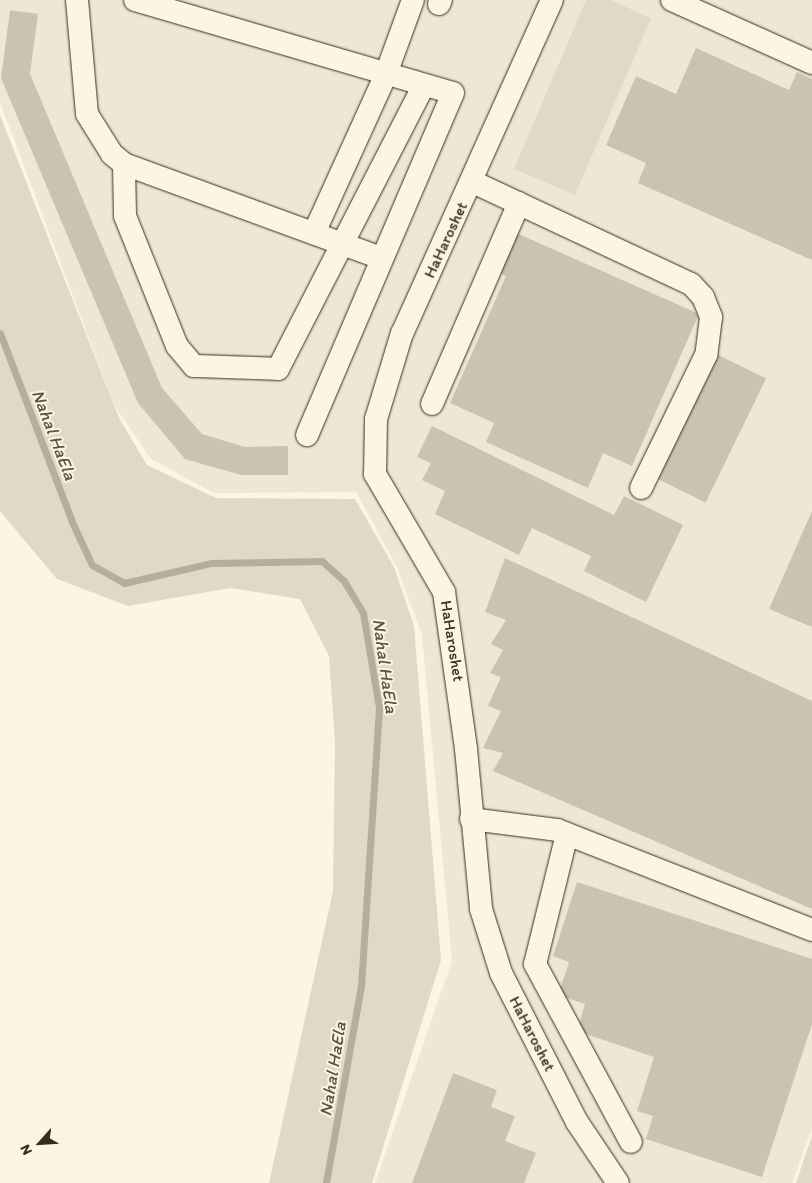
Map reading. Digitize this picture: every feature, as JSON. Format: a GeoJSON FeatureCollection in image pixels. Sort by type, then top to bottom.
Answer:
{"type":"FeatureCollection","features":[{"type":"Feature","properties":{"kind":"street"},"geometry":{"type":"LineString","coordinates":[[77,0],[86,114],[97,135],[124,164],[381,258]]}},
{"type":"Feature","properties":{"kind":"street"},"geometry":{"type":"LineString","coordinates":[[135,0],[453,93],[307,435]]}},
{"type":"Feature","properties":{"kind":"street"},"geometry":{"type":"LineString","coordinates":[[314,234],[386,74],[413,0]]}},
{"type":"Feature","properties":{"kind":"street","name":"HaHaroshet"},"geometry":{"type":"LineString","coordinates":[[552,0],[473,182],[402,333],[382,389],[374,452],[382,491],[426,554],[444,592],[465,740],[481,909],[500,973],[577,1122],[618,1183]]}},
{"type":"Feature","properties":{"kind":"street"},"geometry":{"type":"LineString","coordinates":[[681,2],[812,63]]}},
{"type":"Feature","properties":{"kind":"street"},"geometry":{"type":"LineString","coordinates":[[124,164],[125,216],[177,346],[194,366],[278,368],[344,244],[424,85]]}},
{"type":"Feature","properties":{"kind":"street"},"geometry":{"type":"LineString","coordinates":[[473,182],[691,284],[703,296],[711,317],[706,355],[641,488]]}},
{"type":"Feature","properties":{"kind":"street"},"geometry":{"type":"LineString","coordinates":[[432,404],[519,203]]}},
{"type":"Feature","properties":{"kind":"street"},"geometry":{"type":"LineString","coordinates":[[471,819],[567,834],[812,930]]}},
{"type":"Feature","properties":{"kind":"street"},"geometry":{"type":"LineString","coordinates":[[567,834],[535,964],[631,1142]]}},
{"type":"Feature","properties":{"kind":"shaded area"},"geometry":{"type":"Polygon","coordinates":[[[0,0],[812,0],[812,1128],[792,1183],[375,1183],[452,961],[422,635],[397,567],[356,492],[214,493],[151,459],[114,405],[0,102],[0,0]]]}},
{"type":"Feature","properties":{"kind":"shaded area"},"geometry":{"type":"Polygon","coordinates":[[[586,0],[610,0],[651,18],[575,195],[514,169],[586,0]]]}},
{"type":"Feature","properties":{"kind":"shaded area"},"geometry":{"type":"Polygon","coordinates":[[[0,115],[119,418],[147,465],[216,498],[355,499],[394,567],[414,626],[441,960],[372,1183],[269,1183],[333,891],[335,743],[329,656],[300,599],[230,588],[128,606],[57,579],[0,511],[0,115]]]}},
{"type":"Feature","properties":{"kind":"shaded area"},"geometry":{"type":"Polygon","coordinates":[[[812,1135],[812,1183],[796,1183],[812,1135]]]}},
{"type":"Feature","properties":{"kind":"building"},"geometry":{"type":"Polygon","coordinates":[[[10,10],[38,14],[30,74],[162,388],[202,434],[245,447],[288,446],[288,475],[241,475],[185,459],[138,403],[1,78],[10,10]]]}},
{"type":"Feature","properties":{"kind":"building"},"geometry":{"type":"Polygon","coordinates":[[[696,48],[789,90],[797,72],[812,79],[812,260],[638,183],[646,163],[606,145],[636,76],[676,94],[696,48]]]}},
{"type":"Feature","properties":{"kind":"building"},"geometry":{"type":"Polygon","coordinates":[[[514,232],[699,314],[632,466],[603,453],[588,488],[486,442],[494,423],[450,403],[506,276],[497,272],[514,232]]]}},
{"type":"Feature","properties":{"kind":"building"},"geometry":{"type":"Polygon","coordinates":[[[714,353],[766,378],[706,502],[654,477],[714,353]]]}},
{"type":"Feature","properties":{"kind":"building"},"geometry":{"type":"Polygon","coordinates":[[[432,426],[614,515],[624,496],[683,525],[646,602],[584,571],[591,556],[532,528],[519,555],[435,514],[445,491],[422,480],[431,463],[417,457],[432,426]]]}},
{"type":"Feature","properties":{"kind":"building"},"geometry":{"type":"Polygon","coordinates":[[[812,511],[812,627],[769,609],[812,511]]]}},
{"type":"Feature","properties":{"kind":"building"},"geometry":{"type":"Polygon","coordinates":[[[505,558],[812,701],[812,909],[493,771],[503,753],[483,748],[501,711],[488,706],[501,677],[490,673],[503,650],[491,644],[506,620],[485,612],[505,558]]]}},
{"type":"Feature","properties":{"kind":"building"},"geometry":{"type":"Polygon","coordinates":[[[577,882],[812,959],[812,1024],[762,1177],[646,1139],[653,1116],[637,1111],[654,1057],[577,1031],[585,1004],[558,995],[569,962],[553,956],[577,882]]]}},
{"type":"Feature","properties":{"kind":"building"},"geometry":{"type":"Polygon","coordinates":[[[453,1073],[497,1090],[491,1107],[515,1116],[505,1141],[536,1153],[524,1183],[412,1183],[453,1073]]]}},
{"type":"Feature","properties":{"kind":"waterway","name":"Nahal HaEla"},"geometry":{"type":"LineString","coordinates":[[0,333],[72,522],[92,565],[124,583],[211,563],[322,561],[344,581],[363,613],[379,708],[361,986],[326,1183]]}}]}
